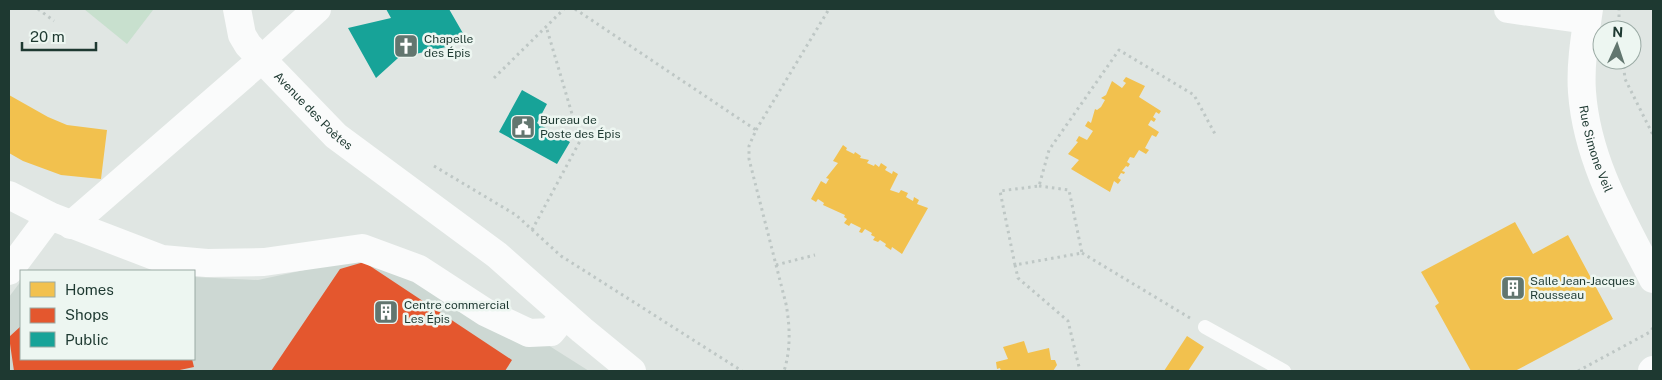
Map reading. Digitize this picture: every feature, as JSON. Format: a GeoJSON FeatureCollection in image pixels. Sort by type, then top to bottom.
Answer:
{"type":"FeatureCollection","features":[{"type":"Feature","properties":{"kind":"street","name":"Avenue des Poètes"},"geometry":{"type":"LineString","coordinates":[[237,9],[242,35],[248,46],[336,136],[497,255],[632,371]]}},
{"type":"Feature","properties":{"kind":"street"},"geometry":{"type":"LineString","coordinates":[[9,271],[61,220],[261,60],[317,9]]}},
{"type":"Feature","properties":{"kind":"street"},"geometry":{"type":"LineString","coordinates":[[1508,9],[1588,14]]}},
{"type":"Feature","properties":{"kind":"street","name":"Rue Simone Veil"},"geometry":{"type":"LineString","coordinates":[[1588,14],[1582,91],[1592,149],[1609,194],[1653,279]]}},
{"type":"Feature","properties":{"kind":"street"},"geometry":{"type":"LineString","coordinates":[[9,195],[61,220],[150,255],[184,262],[280,260],[362,248],[419,269],[485,312],[529,333],[551,332],[565,315]]}},
{"type":"Feature","properties":{"kind":"lane"},"geometry":{"type":"LineString","coordinates":[[1205,327],[1284,371]]}},
{"type":"Feature","properties":{"kind":"path"},"geometry":{"type":"LineString","coordinates":[[38,9],[54,21]]}},
{"type":"Feature","properties":{"kind":"path"},"geometry":{"type":"LineString","coordinates":[[494,78],[564,9]]}},
{"type":"Feature","properties":{"kind":"path"},"geometry":{"type":"LineString","coordinates":[[576,9],[756,130]]}},
{"type":"Feature","properties":{"kind":"path"},"geometry":{"type":"LineString","coordinates":[[784,371],[789,347],[790,326],[749,159],[749,146],[756,130],[829,9]]}},
{"type":"Feature","properties":{"kind":"path"},"geometry":{"type":"LineString","coordinates":[[532,230],[580,141],[546,26]]}},
{"type":"Feature","properties":{"kind":"path"},"geometry":{"type":"LineString","coordinates":[[1039,186],[1049,150],[1119,50],[1194,95],[1215,134]]}},
{"type":"Feature","properties":{"kind":"path"},"geometry":{"type":"LineString","coordinates":[[1624,70],[1625,78],[1653,135]]}},
{"type":"Feature","properties":{"kind":"path"},"geometry":{"type":"LineString","coordinates":[[434,166],[495,202],[562,256],[742,371]]}},
{"type":"Feature","properties":{"kind":"path"},"geometry":{"type":"LineString","coordinates":[[1080,371],[1068,321],[1018,278],[1000,191],[1039,186],[1070,190],[1082,253]]}},
{"type":"Feature","properties":{"kind":"path"},"geometry":{"type":"LineString","coordinates":[[1015,265],[1082,253],[1205,327]]}},
{"type":"Feature","properties":{"kind":"path"},"geometry":{"type":"LineString","coordinates":[[776,265],[815,256]]}},
{"type":"Feature","properties":{"kind":"path"},"geometry":{"type":"LineString","coordinates":[[1578,371],[1650,332],[1653,328]]}},
{"type":"Feature","properties":{"kind":"shaded area"},"geometry":{"type":"Polygon","coordinates":[[[398,250],[589,371],[9,371],[9,297],[20,282],[20,360],[195,360],[195,277],[258,280],[398,250]]]}},
{"type":"Feature","properties":{"kind":"green space"},"geometry":{"type":"Polygon","coordinates":[[[84,9],[152,9],[153,10],[127,44],[84,9]]]}},
{"type":"Feature","properties":{"kind":"building: Homes"},"geometry":{"type":"Polygon","coordinates":[[[1126,77],[1145,86],[1139,97],[1161,111],[1159,114],[1156,112],[1153,117],[1156,119],[1154,122],[1151,120],[1148,125],[1159,132],[1156,137],[1152,135],[1145,148],[1149,150],[1146,154],[1139,150],[1134,158],[1130,157],[1127,162],[1130,164],[1122,171],[1125,172],[1124,174],[1121,173],[1118,178],[1121,180],[1118,184],[1114,181],[1110,192],[1071,169],[1079,160],[1068,154],[1078,142],[1076,141],[1079,136],[1087,140],[1093,131],[1085,126],[1088,121],[1091,123],[1095,109],[1097,110],[1101,107],[1105,100],[1101,98],[1106,95],[1112,81],[1122,88],[1126,83],[1123,81],[1126,77]]]}},
{"type":"Feature","properties":{"kind":"building: Homes"},"geometry":{"type":"Polygon","coordinates":[[[9,95],[48,117],[67,125],[107,130],[101,179],[61,175],[23,161],[9,153],[9,95]]]}},
{"type":"Feature","properties":{"kind":"building: Homes"},"geometry":{"type":"Polygon","coordinates":[[[843,145],[847,148],[846,150],[854,154],[855,152],[861,156],[860,158],[869,160],[867,163],[874,166],[875,164],[879,167],[881,163],[887,167],[885,170],[892,174],[893,171],[898,174],[890,190],[899,193],[901,190],[908,193],[906,197],[913,201],[914,197],[919,200],[917,204],[928,208],[902,254],[892,247],[891,250],[880,240],[878,242],[873,240],[875,237],[865,229],[862,233],[859,232],[861,228],[851,223],[849,226],[844,223],[847,219],[844,217],[845,215],[823,205],[824,203],[818,199],[816,202],[811,199],[821,181],[826,184],[829,179],[826,178],[838,163],[833,161],[843,145]]]}},
{"type":"Feature","properties":{"kind":"building: Homes","name":"Salle Jean-Jacques Rousseau"},"geometry":{"type":"Polygon","coordinates":[[[1515,222],[1533,254],[1568,235],[1613,319],[1515,371],[1471,371],[1435,306],[1439,303],[1421,272],[1515,222]]]}},
{"type":"Feature","properties":{"kind":"building: Homes"},"geometry":{"type":"Polygon","coordinates":[[[1187,336],[1204,347],[1188,371],[1164,371],[1187,336]]]}},
{"type":"Feature","properties":{"kind":"building: Homes"},"geometry":{"type":"Polygon","coordinates":[[[1024,341],[1028,353],[1049,348],[1051,360],[1055,360],[1057,365],[1053,371],[1001,371],[1000,368],[997,369],[996,362],[1008,359],[1003,347],[1024,341]]]}},
{"type":"Feature","properties":{"kind":"building: Shops","name":"Centre commercial Les Épis"},"geometry":{"type":"Polygon","coordinates":[[[364,262],[512,360],[505,371],[271,371],[340,269],[364,262]]]}},
{"type":"Feature","properties":{"kind":"building: Shops"},"geometry":{"type":"Polygon","coordinates":[[[20,327],[20,360],[192,360],[194,367],[175,371],[14,371],[9,337],[20,327]]]}},
{"type":"Feature","properties":{"kind":"building: Public","name":"Chapelle des Épis"},"geometry":{"type":"Polygon","coordinates":[[[386,9],[449,9],[468,42],[411,55],[408,49],[376,78],[348,28],[391,18],[386,9]]]}},
{"type":"Feature","properties":{"kind":"building: Public","name":"Bureau de Poste des Épis"},"geometry":{"type":"Polygon","coordinates":[[[522,90],[547,104],[537,123],[570,142],[557,164],[499,132],[522,90]]]}},
{"type":"Feature","properties":{"kind":"place","name":"Chapelle des Épis"},"geometry":{"type":"Point","coordinates":[406,46]}},
{"type":"Feature","properties":{"kind":"place","name":"Bureau de Poste des Épis"},"geometry":{"type":"Point","coordinates":[523,127]}},
{"type":"Feature","properties":{"kind":"place","name":"Salle Jean-Jacques Rousseau"},"geometry":{"type":"Point","coordinates":[1513,288]}},
{"type":"Feature","properties":{"kind":"place","name":"Centre commercial Les Épis"},"geometry":{"type":"Point","coordinates":[386,312]}}]}
